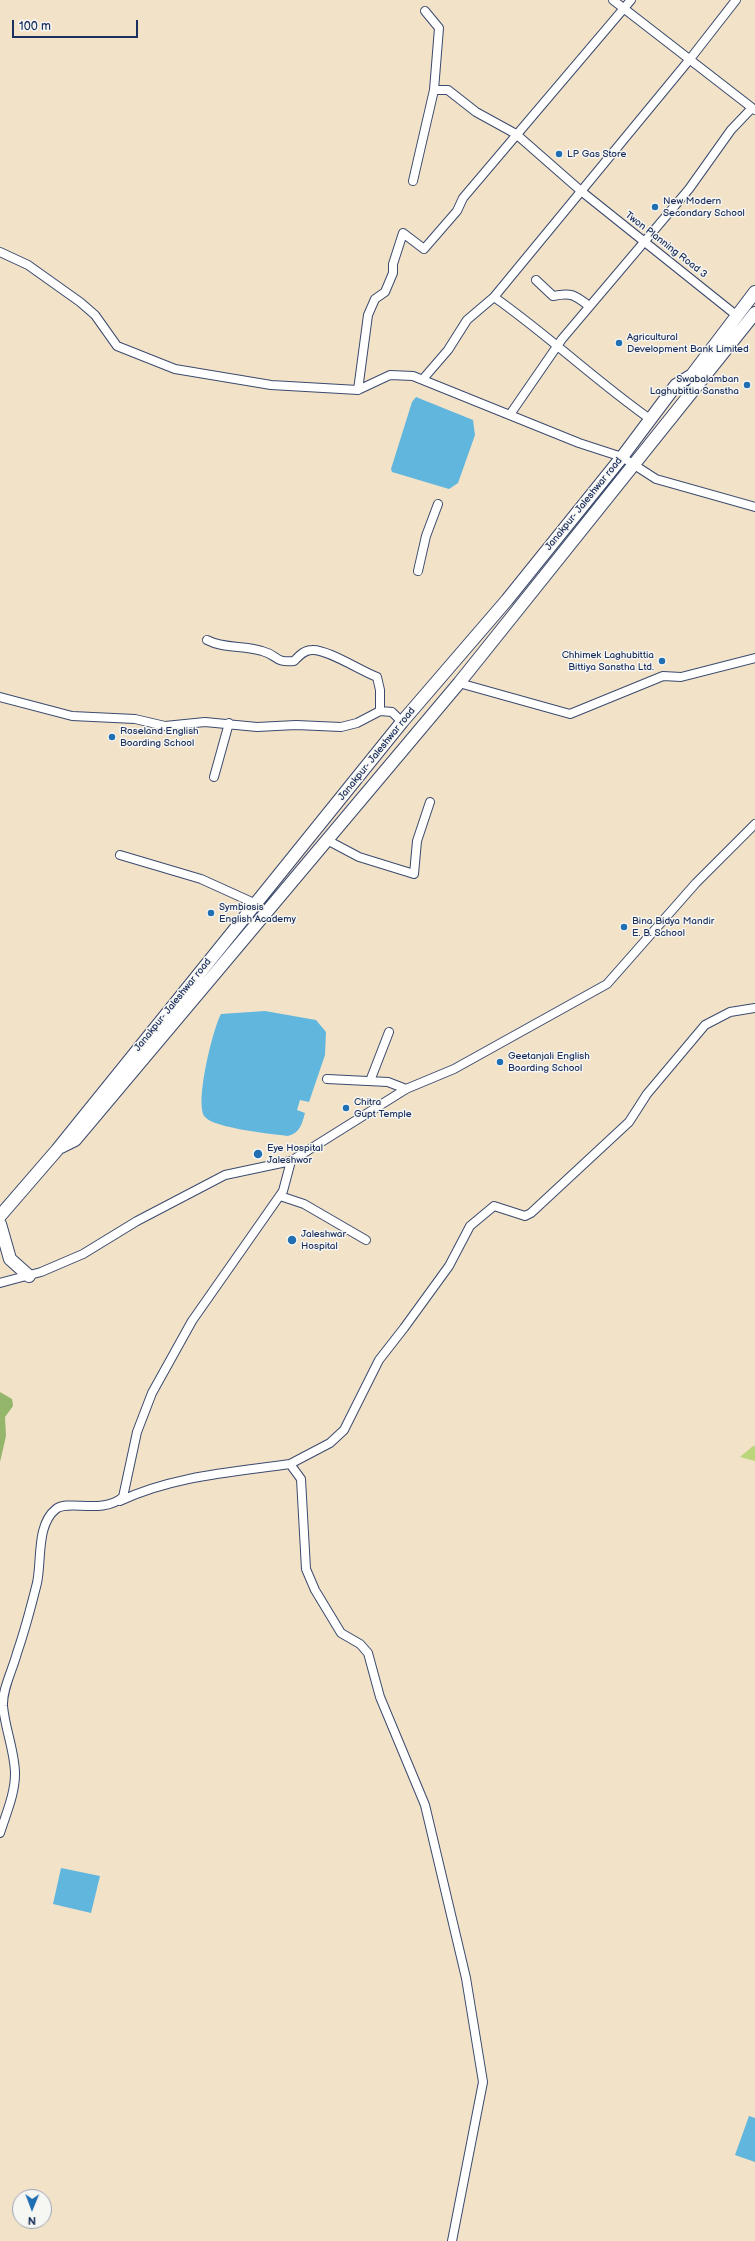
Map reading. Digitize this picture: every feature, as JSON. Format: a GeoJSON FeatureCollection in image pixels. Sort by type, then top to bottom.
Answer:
{"type":"FeatureCollection","features":[{"type":"Feature","properties":{"kind":"highway","name":"Janakpur- Jaleshwar road"},"geometry":{"type":"LineString","coordinates":[[0,1216],[56,1150],[254,903],[402,722],[507,600],[622,457],[676,385],[692,374],[755,292]]}},
{"type":"Feature","properties":{"kind":"highway"},"geometry":{"type":"LineString","coordinates":[[56,1150],[75,1140],[459,683],[755,313]]}},
{"type":"Feature","properties":{"kind":"highway"},"geometry":{"type":"LineString","coordinates":[[0,1224],[10,1259],[29,1276]]}},
{"type":"Feature","properties":{"kind":"street"},"geometry":{"type":"LineString","coordinates":[[511,414],[557,346],[589,306],[646,242],[689,189],[731,130],[754,109],[613,0]]}},
{"type":"Feature","properties":{"kind":"street"},"geometry":{"type":"LineString","coordinates":[[358,390],[368,316],[375,299],[385,292],[393,273],[393,264],[403,233],[424,249],[457,211],[463,198],[516,134],[631,0]]}},
{"type":"Feature","properties":{"kind":"street"},"geometry":{"type":"LineString","coordinates":[[423,379],[448,350],[467,320],[494,297],[690,59],[736,0]]}},
{"type":"Feature","properties":{"kind":"street"},"geometry":{"type":"LineString","coordinates":[[413,181],[434,90],[439,28],[425,11]]}},
{"type":"Feature","properties":{"kind":"street","name":"Twon Planning Road 3"},"geometry":{"type":"LineString","coordinates":[[434,90],[448,90],[476,112],[516,134],[581,191],[736,316]]}},
{"type":"Feature","properties":{"kind":"street"},"geometry":{"type":"LineString","coordinates":[[0,252],[28,265],[80,302],[94,315],[117,346],[175,369],[271,385],[358,390],[390,375],[413,376],[579,442],[622,457],[656,479],[755,507]]}},
{"type":"Feature","properties":{"kind":"street"},"geometry":{"type":"LineString","coordinates":[[536,280],[552,296],[564,293],[576,295],[589,306]]}},
{"type":"Feature","properties":{"kind":"street"},"geometry":{"type":"LineString","coordinates":[[494,297],[527,320],[629,404],[650,419]]}},
{"type":"Feature","properties":{"kind":"street"},"geometry":{"type":"LineString","coordinates":[[418,571],[426,536],[438,504]]}},
{"type":"Feature","properties":{"kind":"street"},"geometry":{"type":"LineString","coordinates":[[207,640],[214,644],[263,651],[282,662],[294,661],[301,653],[312,650],[322,652],[377,677],[380,711]]}},
{"type":"Feature","properties":{"kind":"street"},"geometry":{"type":"LineString","coordinates":[[459,683],[570,714],[663,676],[681,677],[755,658]]}},
{"type":"Feature","properties":{"kind":"street"},"geometry":{"type":"LineString","coordinates":[[0,697],[72,716],[135,719],[165,726],[205,722],[228,723],[257,727],[296,725],[341,727],[357,723],[380,711],[392,712],[402,722]]}},
{"type":"Feature","properties":{"kind":"street"},"geometry":{"type":"LineString","coordinates":[[214,777],[228,723]]}},
{"type":"Feature","properties":{"kind":"street"},"geometry":{"type":"LineString","coordinates":[[327,840],[359,857],[414,874],[417,841],[430,802]]}},
{"type":"Feature","properties":{"kind":"street"},"geometry":{"type":"LineString","coordinates":[[0,1283],[29,1276],[83,1254],[137,1221],[225,1175],[291,1161],[406,1089],[454,1069],[607,984],[696,883],[755,824]]}},
{"type":"Feature","properties":{"kind":"street"},"geometry":{"type":"LineString","coordinates":[[120,855],[201,879],[254,903]]}},
{"type":"Feature","properties":{"kind":"street"},"geometry":{"type":"LineString","coordinates":[[0,1833],[12,1793],[15,1775],[3,1706],[6,1688],[36,1584],[42,1537],[48,1520],[56,1508],[63,1505],[95,1506],[117,1502],[135,1493],[200,1476],[290,1464],[330,1443],[344,1430],[379,1360],[449,1266],[470,1226],[494,1206],[525,1216],[530,1213],[629,1122],[648,1094],[705,1025],[730,1012],[755,1008]]}},
{"type":"Feature","properties":{"kind":"street"},"geometry":{"type":"LineString","coordinates":[[370,1081],[389,1032]]}},
{"type":"Feature","properties":{"kind":"street"},"geometry":{"type":"LineString","coordinates":[[327,1079],[388,1082],[406,1089]]}},
{"type":"Feature","properties":{"kind":"street"},"geometry":{"type":"LineString","coordinates":[[117,1502],[123,1497],[137,1432],[152,1393],[192,1321],[280,1196],[291,1161]]}},
{"type":"Feature","properties":{"kind":"street"},"geometry":{"type":"LineString","coordinates":[[280,1196],[304,1204],[366,1240]]}},
{"type":"Feature","properties":{"kind":"street"},"geometry":{"type":"LineString","coordinates":[[290,1464],[301,1479],[306,1569],[315,1590],[341,1633],[360,1644],[368,1653],[380,1697],[425,1805],[466,1978],[483,2082],[452,2241]]}},
{"type":"Feature","properties":{"kind":"green space"},"geometry":{"type":"Polygon","coordinates":[[[0,1392],[12,1399],[13,1406],[5,1417],[6,1436],[0,1462],[0,1392]]]}},
{"type":"Feature","properties":{"kind":"green space"},"geometry":{"type":"Polygon","coordinates":[[[755,1446],[755,1461],[740,1457],[755,1446]]]}},
{"type":"Feature","properties":{"kind":"water"},"geometry":{"type":"Polygon","coordinates":[[[416,397],[473,420],[475,435],[458,483],[449,489],[392,472],[391,469],[412,402],[416,397]]]}},
{"type":"Feature","properties":{"kind":"water"},"geometry":{"type":"Polygon","coordinates":[[[265,1011],[316,1020],[326,1032],[325,1055],[309,1102],[300,1100],[297,1110],[305,1113],[303,1121],[300,1128],[295,1133],[288,1136],[244,1130],[210,1121],[205,1117],[202,1110],[203,1083],[206,1066],[221,1014],[265,1011]]]}},
{"type":"Feature","properties":{"kind":"water"},"geometry":{"type":"Polygon","coordinates":[[[61,1868],[100,1876],[91,1913],[53,1904],[61,1868]]]}},
{"type":"Feature","properties":{"kind":"water"},"geometry":{"type":"Polygon","coordinates":[[[749,2116],[755,2118],[755,2162],[735,2155],[749,2116]]]}},
{"type":"Feature","properties":{"kind":"place","name":"LP Gas Store"},"geometry":{"type":"Point","coordinates":[559,154]}},
{"type":"Feature","properties":{"kind":"place","name":"New Modern Secondary School"},"geometry":{"type":"Point","coordinates":[655,207]}},
{"type":"Feature","properties":{"kind":"place","name":"Agricultural Development Bank Limited"},"geometry":{"type":"Point","coordinates":[619,343]}},
{"type":"Feature","properties":{"kind":"place","name":"Swabalamban Laghubittia Sanstha"},"geometry":{"type":"Point","coordinates":[747,385]}},
{"type":"Feature","properties":{"kind":"place","name":"Chhimek Laghubittia Bittiya Sanstha Ltd."},"geometry":{"type":"Point","coordinates":[662,661]}},
{"type":"Feature","properties":{"kind":"place","name":"Roseland English Boarding School"},"geometry":{"type":"Point","coordinates":[112,737]}},
{"type":"Feature","properties":{"kind":"place","name":"Symbiosis English Academy"},"geometry":{"type":"Point","coordinates":[211,913]}},
{"type":"Feature","properties":{"kind":"place","name":"Bina Bidya Mandir E. B. School"},"geometry":{"type":"Point","coordinates":[624,927]}},
{"type":"Feature","properties":{"kind":"place","name":"Geetanjali English Boarding School"},"geometry":{"type":"Point","coordinates":[500,1062]}},
{"type":"Feature","properties":{"kind":"place","name":"Chitra Gupt Temple"},"geometry":{"type":"Point","coordinates":[346,1108]}},
{"type":"Feature","properties":{"kind":"place","name":"Eye Hospital Jaleshwor"},"geometry":{"type":"Point","coordinates":[258,1154]}},
{"type":"Feature","properties":{"kind":"place","name":"Jaleshwar Hospital"},"geometry":{"type":"Point","coordinates":[292,1240]}}]}
